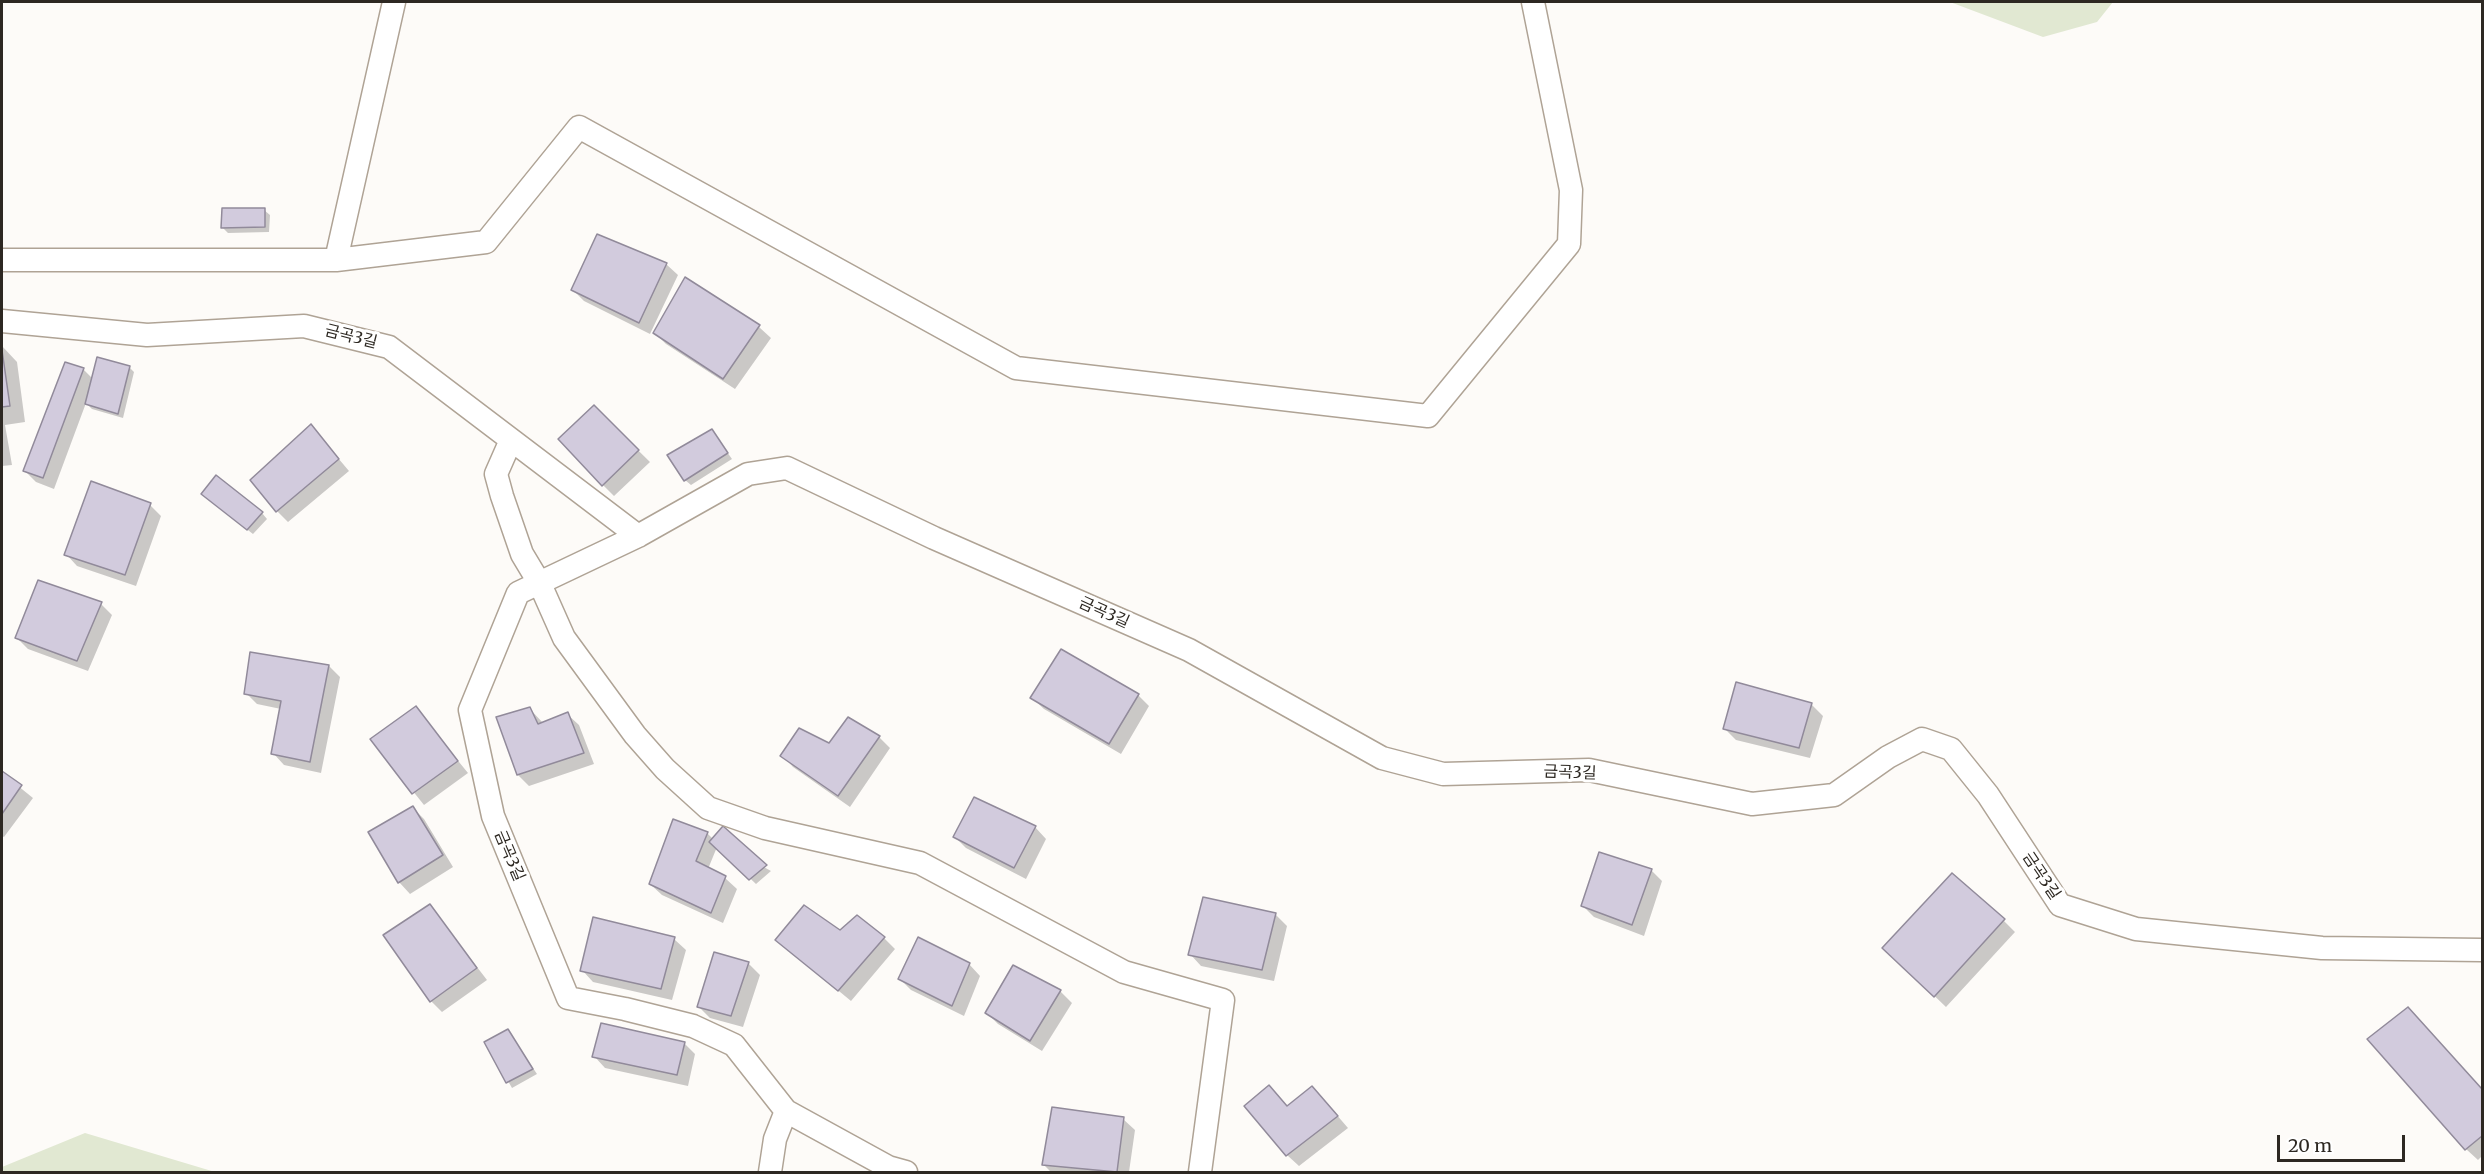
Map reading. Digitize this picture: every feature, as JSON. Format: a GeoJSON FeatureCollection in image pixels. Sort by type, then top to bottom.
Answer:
{"type":"FeatureCollection","features":[{"type":"Feature","properties":{"kind":"lane"},"geometry":{"type":"LineString","coordinates":[[336,260],[394,2]]}},
{"type":"Feature","properties":{"kind":"lane"},"geometry":{"type":"LineString","coordinates":[[2,260],[336,260],[486,242],[579,127],[1016,368],[1428,416],[1569,244],[1571,190],[1533,2]]}},
{"type":"Feature","properties":{"kind":"lane","name":"금곡3길"},"geometry":{"type":"LineString","coordinates":[[2,321],[147,335],[304,326],[389,347],[638,536]]}},
{"type":"Feature","properties":{"kind":"lane"},"geometry":{"type":"LineString","coordinates":[[510,440],[496,474],[522,554],[540,584],[564,638],[635,735],[665,770],[708,808],[765,828],[920,863],[1124,972],[1223,1000],[1200,1173]]}},
{"type":"Feature","properties":{"kind":"lane","name":"금곡3길"},"geometry":{"type":"LineString","coordinates":[[906,1173],[888,1167],[786,1111],[734,1045],[693,1026],[568,998],[493,816],[470,710],[518,593],[638,536],[748,474],[787,468],[934,538],[1189,650],[1382,758],[1443,774],[1589,770],[1752,804],[1834,795],[1888,757],[1922,739],[1951,749],[1988,795],[2061,905],[2136,929],[2322,948],[2482,950]]}},
{"type":"Feature","properties":{"kind":"lane"},"geometry":{"type":"LineString","coordinates":[[770,1173],[775,1139],[786,1111]]}},
{"type":"Feature","properties":{"kind":"green space"},"geometry":{"type":"Polygon","coordinates":[[[1950,2],[2113,2],[2097,22],[2043,37],[1950,2]]]}},
{"type":"Feature","properties":{"kind":"green space"},"geometry":{"type":"Polygon","coordinates":[[[85,1133],[215,1172],[2,1172],[2,1167],[85,1133]]]}},
{"type":"Feature","properties":{"kind":"building"},"geometry":{"type":"Polygon","coordinates":[[[222,208],[265,208],[265,227],[221,228],[222,208]]]}},
{"type":"Feature","properties":{"kind":"building"},"geometry":{"type":"Polygon","coordinates":[[[597,234],[667,263],[639,323],[571,290],[597,234]]]}},
{"type":"Feature","properties":{"kind":"building"},"geometry":{"type":"Polygon","coordinates":[[[685,277],[760,325],[723,379],[653,333],[685,277]]]}},
{"type":"Feature","properties":{"kind":"building"},"geometry":{"type":"Polygon","coordinates":[[[2,350],[10,406],[2,407],[2,350]]]}},
{"type":"Feature","properties":{"kind":"building"},"geometry":{"type":"Polygon","coordinates":[[[97,357],[130,366],[118,414],[85,404],[97,357]]]}},
{"type":"Feature","properties":{"kind":"building"},"geometry":{"type":"Polygon","coordinates":[[[65,362],[84,368],[43,478],[23,471],[65,362]]]}},
{"type":"Feature","properties":{"kind":"building"},"geometry":{"type":"Polygon","coordinates":[[[594,405],[639,450],[602,486],[558,439],[594,405]]]}},
{"type":"Feature","properties":{"kind":"building"},"geometry":{"type":"Polygon","coordinates":[[[311,424],[339,459],[276,512],[250,480],[311,424]]]}},
{"type":"Feature","properties":{"kind":"building"},"geometry":{"type":"Polygon","coordinates":[[[712,429],[728,453],[684,481],[667,455],[712,429]]]}},
{"type":"Feature","properties":{"kind":"building"},"geometry":{"type":"Polygon","coordinates":[[[216,475],[263,512],[247,530],[201,494],[216,475]]]}},
{"type":"Feature","properties":{"kind":"building"},"geometry":{"type":"Polygon","coordinates":[[[91,481],[151,503],[125,575],[64,555],[91,481]]]}},
{"type":"Feature","properties":{"kind":"building"},"geometry":{"type":"Polygon","coordinates":[[[38,580],[102,602],[77,661],[15,638],[38,580]]]}},
{"type":"Feature","properties":{"kind":"building"},"geometry":{"type":"Polygon","coordinates":[[[1061,649],[1139,694],[1109,744],[1030,698],[1061,649]]]}},
{"type":"Feature","properties":{"kind":"building"},"geometry":{"type":"Polygon","coordinates":[[[250,652],[329,665],[310,762],[271,754],[281,701],[244,694],[250,652]]]}},
{"type":"Feature","properties":{"kind":"building"},"geometry":{"type":"Polygon","coordinates":[[[1736,682],[1812,703],[1799,748],[1723,729],[1736,682]]]}},
{"type":"Feature","properties":{"kind":"building"},"geometry":{"type":"Polygon","coordinates":[[[416,706],[458,761],[412,794],[370,739],[416,706]]]}},
{"type":"Feature","properties":{"kind":"building"},"geometry":{"type":"Polygon","coordinates":[[[530,707],[538,724],[568,712],[584,753],[517,775],[496,717],[530,707]]]}},
{"type":"Feature","properties":{"kind":"building"},"geometry":{"type":"Polygon","coordinates":[[[848,717],[880,736],[838,796],[780,756],[799,728],[829,743],[848,717]]]}},
{"type":"Feature","properties":{"kind":"building"},"geometry":{"type":"Polygon","coordinates":[[[2,771],[22,785],[2,814],[2,771]]]}},
{"type":"Feature","properties":{"kind":"building"},"geometry":{"type":"Polygon","coordinates":[[[974,797],[1036,826],[1014,868],[953,837],[974,797]]]}},
{"type":"Feature","properties":{"kind":"building"},"geometry":{"type":"Polygon","coordinates":[[[413,806],[443,855],[398,883],[368,832],[413,806]]]}},
{"type":"Feature","properties":{"kind":"building"},"geometry":{"type":"Polygon","coordinates":[[[673,819],[708,832],[696,861],[726,876],[711,913],[649,884],[673,819]]]}},
{"type":"Feature","properties":{"kind":"building"},"geometry":{"type":"Polygon","coordinates":[[[723,826],[767,865],[749,880],[709,842],[723,826]]]}},
{"type":"Feature","properties":{"kind":"building"},"geometry":{"type":"Polygon","coordinates":[[[1599,852],[1652,869],[1632,925],[1581,906],[1599,852]]]}},
{"type":"Feature","properties":{"kind":"building"},"geometry":{"type":"Polygon","coordinates":[[[1952,873],[2005,919],[1934,997],[1882,948],[1952,873]]]}},
{"type":"Feature","properties":{"kind":"building"},"geometry":{"type":"Polygon","coordinates":[[[1203,897],[1276,913],[1262,970],[1188,955],[1203,897]]]}},
{"type":"Feature","properties":{"kind":"building"},"geometry":{"type":"Polygon","coordinates":[[[430,904],[477,968],[430,1002],[383,935],[430,904]]]}},
{"type":"Feature","properties":{"kind":"building"},"geometry":{"type":"Polygon","coordinates":[[[804,905],[840,930],[857,915],[885,937],[838,991],[775,940],[804,905]]]}},
{"type":"Feature","properties":{"kind":"building"},"geometry":{"type":"Polygon","coordinates":[[[593,917],[675,937],[661,989],[580,971],[593,917]]]}},
{"type":"Feature","properties":{"kind":"building"},"geometry":{"type":"Polygon","coordinates":[[[918,937],[970,963],[952,1006],[898,979],[918,937]]]}},
{"type":"Feature","properties":{"kind":"building"},"geometry":{"type":"Polygon","coordinates":[[[714,952],[749,962],[731,1016],[697,1007],[714,952]]]}},
{"type":"Feature","properties":{"kind":"building"},"geometry":{"type":"Polygon","coordinates":[[[1013,965],[1061,990],[1030,1041],[985,1013],[1013,965]]]}},
{"type":"Feature","properties":{"kind":"building"},"geometry":{"type":"Polygon","coordinates":[[[2408,1007],[2482,1089],[2482,1136],[2465,1150],[2367,1039],[2408,1007]]]}},
{"type":"Feature","properties":{"kind":"building"},"geometry":{"type":"Polygon","coordinates":[[[601,1023],[685,1042],[677,1075],[592,1057],[601,1023]]]}},
{"type":"Feature","properties":{"kind":"building"},"geometry":{"type":"Polygon","coordinates":[[[508,1029],[533,1069],[506,1083],[484,1042],[508,1029]]]}},
{"type":"Feature","properties":{"kind":"building"},"geometry":{"type":"Polygon","coordinates":[[[1269,1085],[1287,1106],[1312,1086],[1338,1116],[1286,1156],[1244,1106],[1269,1085]]]}},
{"type":"Feature","properties":{"kind":"building"},"geometry":{"type":"Polygon","coordinates":[[[1052,1107],[1124,1117],[1117,1172],[1042,1165],[1052,1107]]]}}]}
